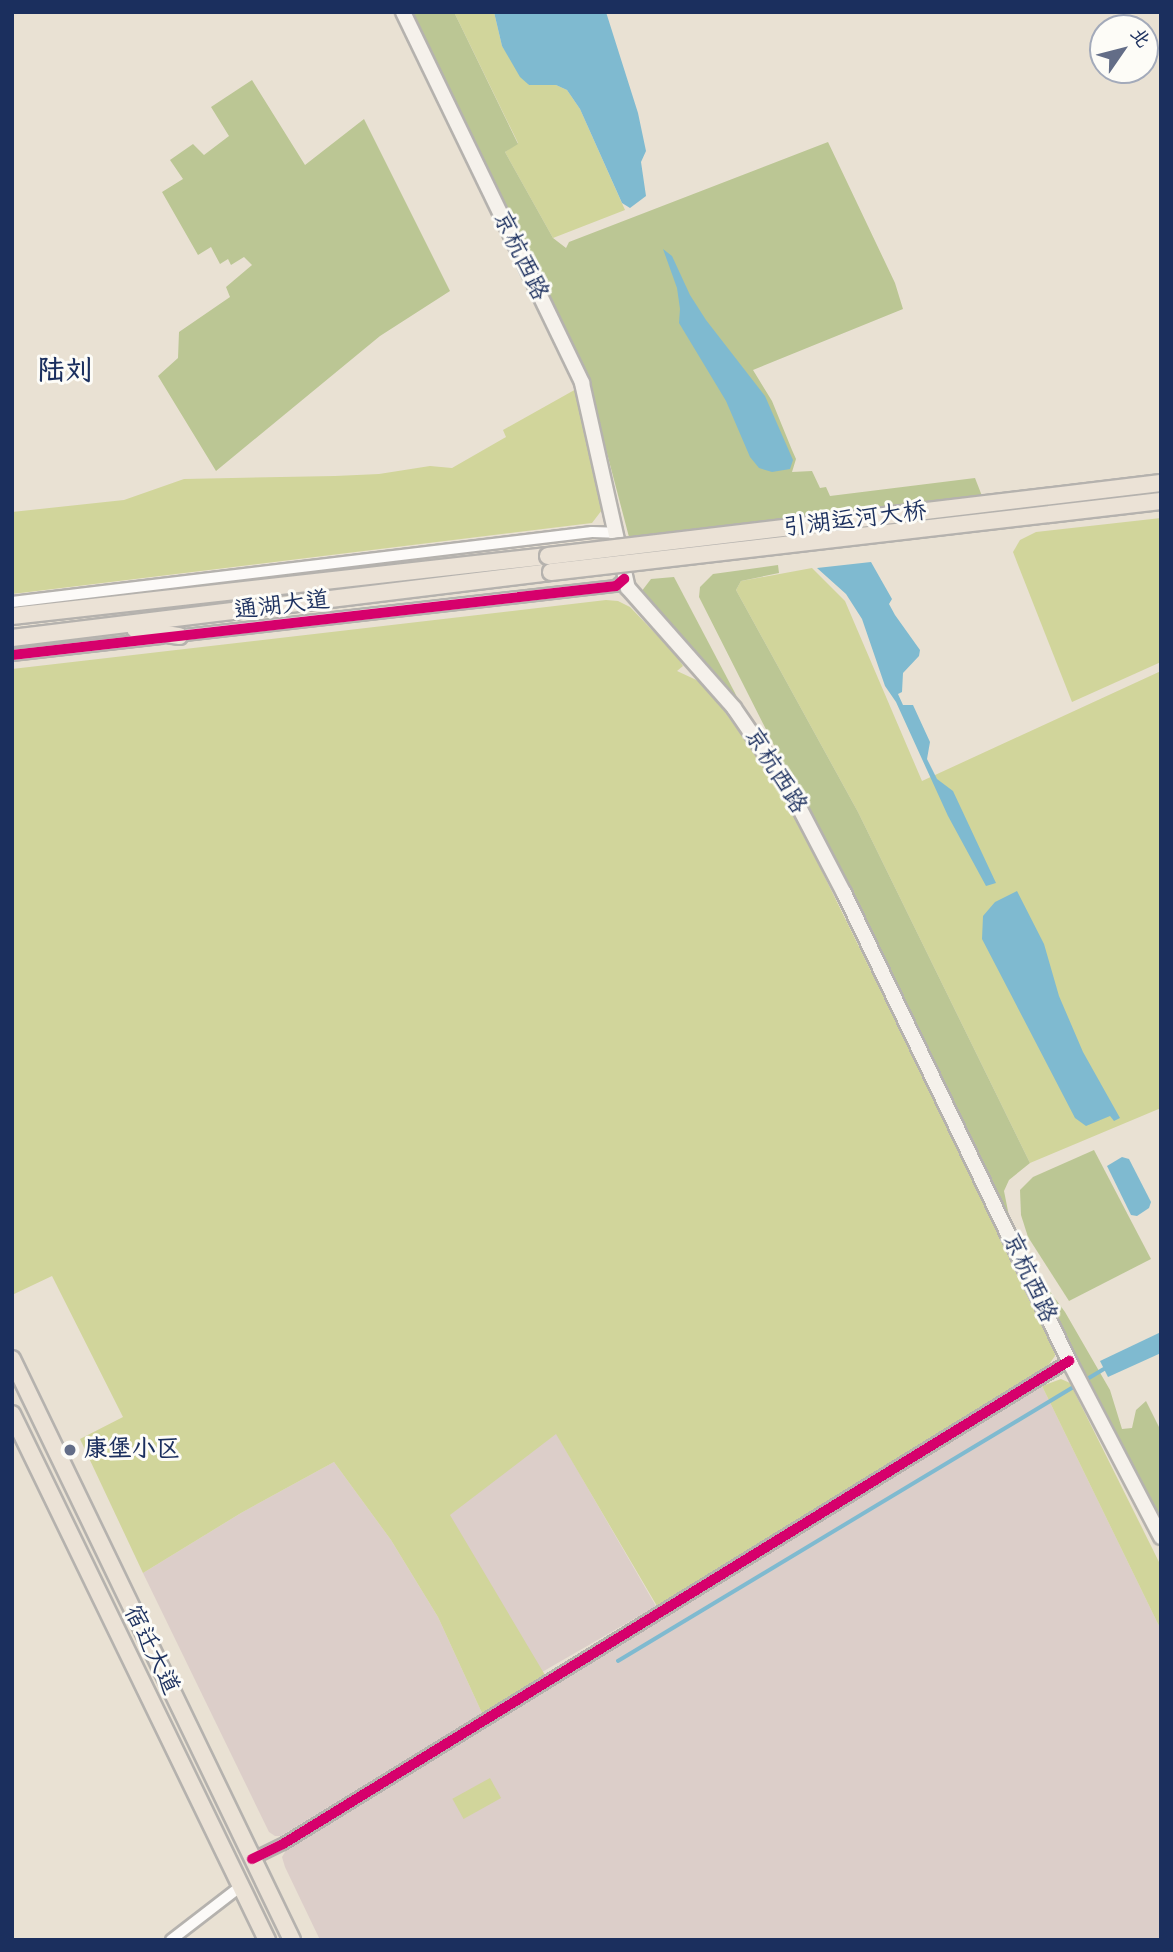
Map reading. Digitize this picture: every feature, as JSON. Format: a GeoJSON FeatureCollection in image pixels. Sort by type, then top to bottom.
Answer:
{"type":"FeatureCollection","features":[{"type":"Feature","properties":{"kind":"main road","name":"京杭西路"},"geometry":{"type":"LineString","coordinates":[[403,12],[582,383],[624,579],[649,613],[734,708],[789,788],[844,893],[1069,1361],[1161,1537]]}},
{"type":"Feature","properties":{"kind":"main road","name":"引湖运河大桥"},"geometry":{"type":"LineString","coordinates":[[550,564],[1161,484]]}},
{"type":"Feature","properties":{"kind":"main road","name":"引湖运河大桥"},"geometry":{"type":"LineString","coordinates":[[550,564],[1161,500]]}},
{"type":"Feature","properties":{"kind":"main road","name":"通湖大道"},"geometry":{"type":"LineString","coordinates":[[12,616],[550,564]]}},
{"type":"Feature","properties":{"kind":"main road","name":"通湖大道"},"geometry":{"type":"LineString","coordinates":[[12,638],[550,564]]}},
{"type":"Feature","properties":{"kind":"main road"},"geometry":{"type":"LineString","coordinates":[[12,609],[39,613]]}},
{"type":"Feature","properties":{"kind":"main road"},"geometry":{"type":"LineString","coordinates":[[112,626],[179,636]]}},
{"type":"Feature","properties":{"kind":"main road","name":"宿迁大道"},"geometry":{"type":"LineString","coordinates":[[12,1359],[292,1940]]}},
{"type":"Feature","properties":{"kind":"main road","name":"宿迁大道"},"geometry":{"type":"LineString","coordinates":[[12,1413],[267,1940]]}},
{"type":"Feature","properties":{"kind":"street"},"geometry":{"type":"LineString","coordinates":[[12,602],[579,534],[615,533]]}},
{"type":"Feature","properties":{"kind":"street"},"geometry":{"type":"LineString","coordinates":[[12,655],[615,586],[624,579]]}},
{"type":"Feature","properties":{"kind":"street"},"geometry":{"type":"LineString","coordinates":[[253,1859],[283,1844],[1069,1361]]}},
{"type":"Feature","properties":{"kind":"street"},"geometry":{"type":"LineString","coordinates":[[170,1940],[241,1886]]}},
{"type":"Feature","properties":{"kind":"shaded area"},"geometry":{"type":"Polygon","coordinates":[[[1042,1386],[1161,1630],[1161,1940],[320,1940],[285,1867],[282,1857],[288,1847],[1042,1386]]]}},
{"type":"Feature","properties":{"kind":"shaded area"},"geometry":{"type":"Polygon","coordinates":[[[556,1433],[656,1606],[540,1673],[440,1500],[556,1433]]]}},
{"type":"Feature","properties":{"kind":"shaded area"},"geometry":{"type":"Polygon","coordinates":[[[334,1462],[391,1540],[438,1617],[482,1713],[281,1836],[275,1836],[269,1832],[143,1573],[241,1513],[334,1462]]]}},
{"type":"Feature","properties":{"kind":"green space"},"geometry":{"type":"Polygon","coordinates":[[[410,12],[454,12],[518,144],[505,152],[553,238],[566,248],[569,242],[828,142],[895,283],[903,309],[753,370],[772,401],[796,459],[792,472],[812,471],[820,488],[826,487],[830,496],[975,478],[982,496],[629,537],[586,373],[410,12]]]}},
{"type":"Feature","properties":{"kind":"green space"},"geometry":{"type":"Polygon","coordinates":[[[454,12],[494,12],[502,46],[529,85],[556,85],[567,90],[580,109],[625,210],[553,238],[505,152],[518,143],[454,12]]]}},
{"type":"Feature","properties":{"kind":"green space"},"geometry":{"type":"Polygon","coordinates":[[[252,80],[305,165],[364,119],[450,291],[380,336],[216,471],[158,376],[178,358],[179,332],[230,297],[226,287],[252,265],[244,257],[231,265],[228,259],[220,264],[211,247],[198,255],[162,192],[183,179],[170,160],[193,144],[204,155],[229,136],[211,107],[252,80]]]}},
{"type":"Feature","properties":{"kind":"green space"},"geometry":{"type":"Polygon","coordinates":[[[578,388],[605,506],[592,523],[12,594],[12,512],[124,500],[184,479],[335,476],[379,474],[430,466],[452,468],[506,437],[503,430],[578,388]]]}},
{"type":"Feature","properties":{"kind":"green space"},"geometry":{"type":"Polygon","coordinates":[[[1161,518],[1161,662],[1072,702],[1013,552],[1020,540],[1036,532],[1161,518]]]}},
{"type":"Feature","properties":{"kind":"green space"},"geometry":{"type":"Polygon","coordinates":[[[778,565],[779,573],[741,581],[736,590],[858,812],[1030,1163],[1009,1180],[1004,1191],[1011,1226],[821,838],[699,597],[700,587],[713,574],[778,565]]]}},
{"type":"Feature","properties":{"kind":"green space"},"geometry":{"type":"Polygon","coordinates":[[[812,568],[845,601],[922,781],[1161,671],[1161,1108],[1030,1163],[858,812],[736,590],[741,581],[812,568]]]}},
{"type":"Feature","properties":{"kind":"green space"},"geometry":{"type":"Polygon","coordinates":[[[674,577],[743,711],[641,592],[651,579],[674,577]]]}},
{"type":"Feature","properties":{"kind":"green space"},"geometry":{"type":"Polygon","coordinates":[[[606,600],[618,601],[630,607],[677,656],[683,666],[677,671],[705,684],[785,796],[1054,1344],[1055,1356],[1047,1367],[657,1606],[556,1434],[450,1515],[545,1675],[482,1713],[438,1617],[391,1540],[334,1462],[241,1513],[143,1573],[80,1439],[123,1417],[52,1276],[12,1295],[12,669],[606,600]]]}},
{"type":"Feature","properties":{"kind":"green space"},"geometry":{"type":"Polygon","coordinates":[[[1094,1150],[1151,1259],[1069,1301],[1028,1237],[1021,1215],[1020,1190],[1033,1177],[1094,1150]]]}},
{"type":"Feature","properties":{"kind":"green space"},"geometry":{"type":"Polygon","coordinates":[[[1027,1260],[1065,1312],[1110,1390],[1122,1429],[1132,1428],[1136,1410],[1146,1401],[1161,1431],[1161,1525],[1027,1260]]]}},
{"type":"Feature","properties":{"kind":"green space"},"geometry":{"type":"Polygon","coordinates":[[[1061,1379],[1070,1383],[1161,1566],[1161,1630],[1042,1386],[1061,1379]]]}},
{"type":"Feature","properties":{"kind":"green space"},"geometry":{"type":"Polygon","coordinates":[[[490,1778],[501,1798],[464,1819],[452,1799],[490,1778]]]}},
{"type":"Feature","properties":{"kind":"water"},"geometry":{"type":"Polygon","coordinates":[[[494,12],[606,12],[638,113],[646,151],[641,162],[646,196],[630,208],[622,203],[580,109],[567,90],[556,85],[529,85],[520,77],[502,46],[494,12]]]}},
{"type":"Feature","properties":{"kind":"water"},"geometry":{"type":"Polygon","coordinates":[[[663,249],[672,256],[690,295],[706,320],[765,396],[793,460],[790,469],[772,472],[759,468],[750,457],[726,401],[679,323],[677,288],[663,249]]]}},
{"type":"Feature","properties":{"kind":"water"},"geometry":{"type":"Polygon","coordinates":[[[871,562],[892,599],[889,604],[895,615],[920,650],[919,656],[903,673],[902,692],[898,694],[903,705],[913,705],[930,742],[927,759],[937,779],[953,791],[996,883],[986,886],[948,816],[896,702],[885,686],[862,619],[846,594],[817,568],[871,562]]]}},
{"type":"Feature","properties":{"kind":"water"},"geometry":{"type":"Polygon","coordinates":[[[1017,891],[1044,944],[1059,996],[1083,1052],[1120,1118],[1114,1121],[1110,1116],[1086,1126],[1075,1118],[982,939],[983,916],[995,902],[1017,891]]]}},
{"type":"Feature","properties":{"kind":"water"},"geometry":{"type":"Polygon","coordinates":[[[1122,1157],[1129,1159],[1151,1202],[1149,1208],[1137,1216],[1131,1215],[1107,1166],[1122,1157]]]}},
{"type":"Feature","properties":{"kind":"water"},"geometry":{"type":"Polygon","coordinates":[[[1161,1332],[1161,1353],[1108,1377],[1100,1361],[1161,1332]]]}},
{"type":"Feature","properties":{"kind":"waterway"},"geometry":{"type":"LineString","coordinates":[[1089,1378],[1104,1369]]}},
{"type":"Feature","properties":{"kind":"waterway"},"geometry":{"type":"LineString","coordinates":[[618,1661],[1072,1388]]}},
{"type":"Feature","properties":{"kind":"cycle path"},"geometry":{"type":"LineString","coordinates":[[12,655],[616,586],[624,579]]}},
{"type":"Feature","properties":{"kind":"cycle path"},"geometry":{"type":"LineString","coordinates":[[252,1859],[283,1844],[1069,1361]]}},
{"type":"Feature","properties":{"kind":"place","name":"康堡小区"},"geometry":{"type":"Point","coordinates":[70,1450]}},
{"type":"Feature","properties":{"kind":"district","name":"陆刘"},"geometry":{"type":"Point","coordinates":[65,372]}}]}
